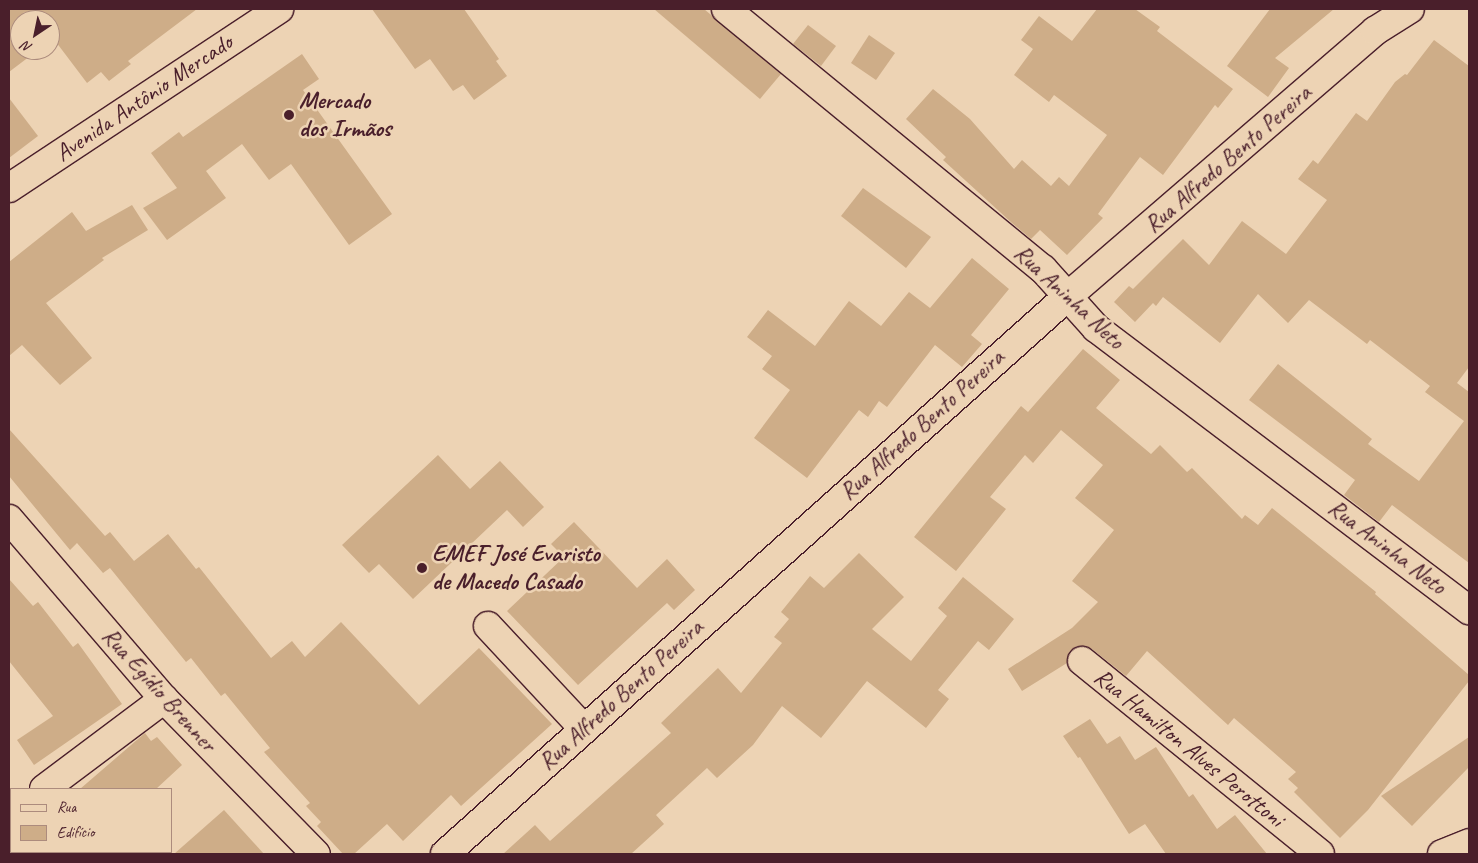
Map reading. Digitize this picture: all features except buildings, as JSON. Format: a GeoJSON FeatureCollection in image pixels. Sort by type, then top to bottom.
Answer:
{"type":"FeatureCollection","features":[{"type":"Feature","properties":{"kind":"street","name":"Avenida Antônio Mercado"},"geometry":{"type":"LineString","coordinates":[[9,188],[278,9]]}},
{"type":"Feature","properties":{"kind":"street","name":"Rua Aninha Neto"},"geometry":{"type":"LineString","coordinates":[[726,9],[1043,269],[1096,328],[1469,610]]}},
{"type":"Feature","properties":{"kind":"street","name":"Rua Alfredo Bento Pereira"},"geometry":{"type":"LineString","coordinates":[[445,854],[1068,296],[1375,31],[1410,9]]}},
{"type":"Feature","properties":{"kind":"street","name":"Rua Egídio Brenner"},"geometry":{"type":"LineString","coordinates":[[9,519],[164,699],[316,854]]}},
{"type":"Feature","properties":{"kind":"street"},"geometry":{"type":"LineString","coordinates":[[488,626],[584,729]]}},
{"type":"Feature","properties":{"kind":"street","name":"Rua Hamilton Alves Perottoni"},"geometry":{"type":"LineString","coordinates":[[1082,661],[1320,854]]}},
{"type":"Feature","properties":{"kind":"street"},"geometry":{"type":"LineString","coordinates":[[45,788],[164,699]]}},
{"type":"Feature","properties":{"kind":"street"},"geometry":{"type":"LineString","coordinates":[[1442,854],[1469,843]]}},
{"type":"Feature","properties":{"kind":"place","name":"Mercado dos Irmãos"},"geometry":{"type":"Point","coordinates":[289,115]}},
{"type":"Feature","properties":{"kind":"place","name":"EMEF José Evaristo de Macedo Casado"},"geometry":{"type":"Point","coordinates":[422,568]}}]}
